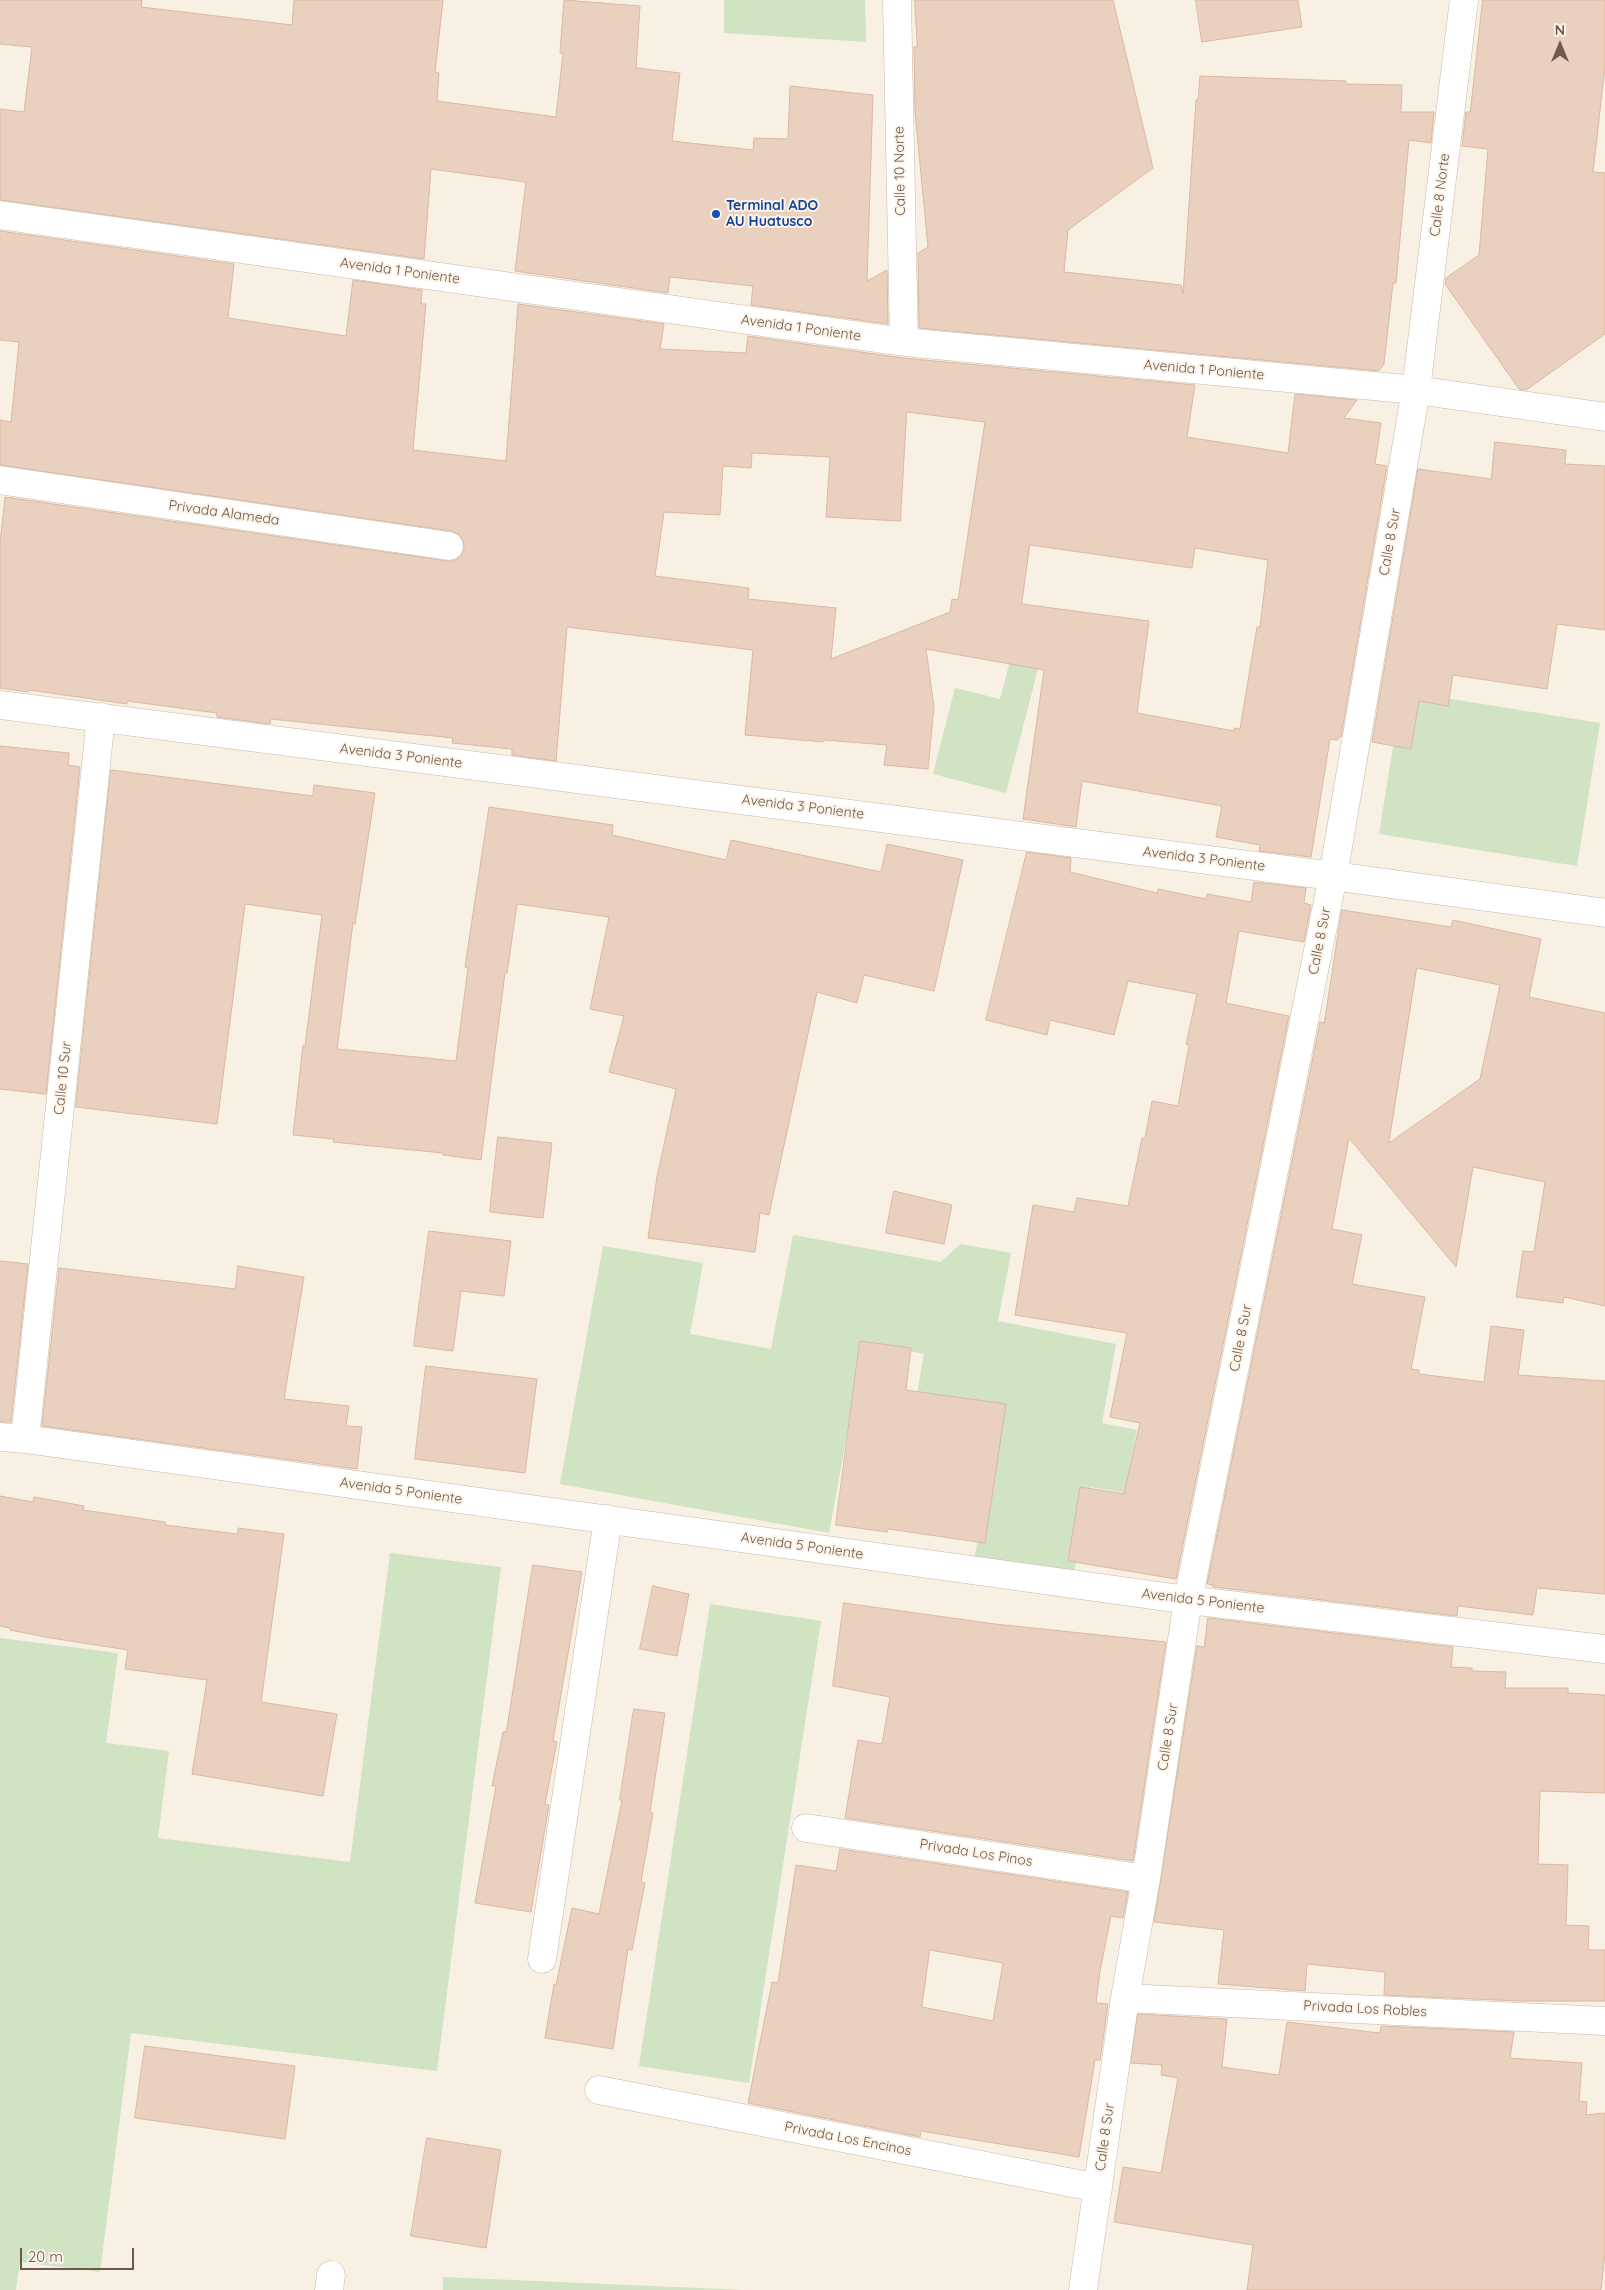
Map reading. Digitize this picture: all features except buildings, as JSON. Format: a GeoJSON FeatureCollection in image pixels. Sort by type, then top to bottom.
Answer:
{"type":"FeatureCollection","features":[{"type":"Feature","properties":{"kind":"street","name":"Calle 10 Norte"},"geometry":{"type":"LineString","coordinates":[[897,0],[904,342]]}},
{"type":"Feature","properties":{"kind":"street","name":"Calle 8 Norte"},"geometry":{"type":"LineString","coordinates":[[1416,390],[1464,0]]}},
{"type":"Feature","properties":{"kind":"street","name":"Avenida 1 Poniente"},"geometry":{"type":"LineString","coordinates":[[0,215],[904,342],[1416,390],[1605,417]]}},
{"type":"Feature","properties":{"kind":"street","name":"Calle 8 Sur"},"geometry":{"type":"LineString","coordinates":[[1083,2290],[1125,1998],[1146,1879],[1188,1600],[1334,876],[1416,390]]}},
{"type":"Feature","properties":{"kind":"street","name":"Privada Alameda"},"geometry":{"type":"LineString","coordinates":[[0,480],[448,546]]}},
{"type":"Feature","properties":{"kind":"street","name":"Avenida 3 Poniente"},"geometry":{"type":"LineString","coordinates":[[0,705],[1334,876],[1605,913]]}},
{"type":"Feature","properties":{"kind":"street","name":"Calle 10 Sur"},"geometry":{"type":"LineString","coordinates":[[13,1438],[101,717]]}},
{"type":"Feature","properties":{"kind":"street","name":"Avenida 5 Poniente"},"geometry":{"type":"LineString","coordinates":[[13,1438],[1188,1600],[1605,1649]]}},
{"type":"Feature","properties":{"kind":"street"},"geometry":{"type":"LineString","coordinates":[[542,1959],[608,1519]]}},
{"type":"Feature","properties":{"kind":"street","name":"Privada Los Pinos"},"geometry":{"type":"LineString","coordinates":[[806,1828],[1146,1879]]}},
{"type":"Feature","properties":{"kind":"street","name":"Privada Los Robles"},"geometry":{"type":"LineString","coordinates":[[1125,1998],[1605,2021]]}},
{"type":"Feature","properties":{"kind":"street","name":"Privada Los Encinos"},"geometry":{"type":"LineString","coordinates":[[599,2090],[1098,2188]]}},
{"type":"Feature","properties":{"kind":"green space"},"geometry":{"type":"Polygon","coordinates":[[[724,0],[865,0],[866,42],[724,33],[724,0]]]}},
{"type":"Feature","properties":{"kind":"green space"},"geometry":{"type":"Polygon","coordinates":[[[1020,623],[1048,630],[1006,793],[933,774],[955,688],[1000,699],[1020,623]]]}},
{"type":"Feature","properties":{"kind":"green space"},"geometry":{"type":"Polygon","coordinates":[[[1402,691],[1600,723],[1577,866],[1379,834],[1402,691]]]}},
{"type":"Feature","properties":{"kind":"green space"},"geometry":{"type":"Polygon","coordinates":[[[793,1235],[941,1262],[960,1244],[1011,1253],[998,1321],[1116,1344],[1102,1423],[1137,1430],[1125,1493],[1090,1487],[1073,1578],[974,1560],[1002,1408],[917,1393],[924,1354],[864,1342],[829,1533],[560,1484],[603,1246],[703,1263],[690,1334],[771,1349],[793,1235]]]}},
{"type":"Feature","properties":{"kind":"green space"},"geometry":{"type":"Polygon","coordinates":[[[390,1553],[501,1567],[437,2071],[131,2033],[100,2272],[20,2262],[16,2290],[0,2290],[0,1638],[118,1653],[106,1743],[169,1751],[158,1838],[350,1862],[390,1553]]]}},
{"type":"Feature","properties":{"kind":"green space"},"geometry":{"type":"Polygon","coordinates":[[[710,1604],[821,1621],[749,2083],[639,2066],[710,1604]]]}},
{"type":"Feature","properties":{"kind":"green space"},"geometry":{"type":"Polygon","coordinates":[[[443,2277],[746,2290],[443,2290],[443,2277]]]}},
{"type":"Feature","properties":{"kind":"place","name":"Terminal ADO AU Huatusco"},"geometry":{"type":"Point","coordinates":[716,214]}}]}
